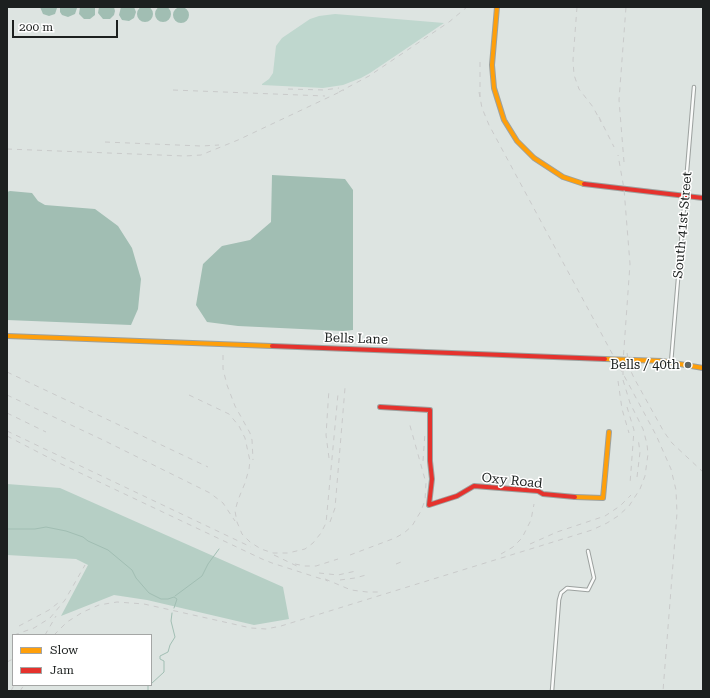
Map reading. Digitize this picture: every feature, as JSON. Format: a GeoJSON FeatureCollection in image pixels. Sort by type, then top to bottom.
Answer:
{"type":"FeatureCollection","features":[{"type":"Feature","properties":{"kind":"street"},"geometry":{"type":"LineString","coordinates":[[497,7],[492,65],[494,88],[504,120],[517,141],[524,149],[547,168],[574,181],[596,186],[703,198]]}},
{"type":"Feature","properties":{"kind":"street","name":"South 41st Street"},"geometry":{"type":"LineString","coordinates":[[671,363],[694,87]]}},
{"type":"Feature","properties":{"kind":"street","name":"Bells Lane"},"geometry":{"type":"LineString","coordinates":[[7,336],[621,359],[662,361],[703,368]]}},
{"type":"Feature","properties":{"kind":"street","name":"Oxy Road"},"geometry":{"type":"LineString","coordinates":[[380,407],[430,410],[430,461],[432,479],[429,505],[457,496],[474,486],[538,491],[544,494],[563,496],[603,498],[609,432]]}},
{"type":"Feature","properties":{"kind":"street"},"geometry":{"type":"LineString","coordinates":[[552,691],[559,600],[561,593],[567,588],[588,590],[594,578],[588,551]]}},
{"type":"Feature","properties":{"kind":"shaded area"},"geometry":{"type":"Polygon","coordinates":[[[142,6],[148,6],[153,11],[151,20],[148,22],[142,22],[137,17],[137,11],[142,6]]]}},
{"type":"Feature","properties":{"kind":"shaded area"},"geometry":{"type":"Polygon","coordinates":[[[160,6],[166,6],[171,11],[169,20],[166,22],[160,22],[155,17],[155,11],[160,6]]]}},
{"type":"Feature","properties":{"kind":"shaded area"},"geometry":{"type":"Polygon","coordinates":[[[40,7],[57,8],[55,14],[49,16],[43,14],[40,7]]]}},
{"type":"Feature","properties":{"kind":"shaded area"},"geometry":{"type":"Polygon","coordinates":[[[60,7],[77,8],[75,14],[68,17],[62,15],[60,12],[60,7]]]}},
{"type":"Feature","properties":{"kind":"shaded area"},"geometry":{"type":"Polygon","coordinates":[[[80,7],[95,7],[95,15],[90,19],[84,19],[79,14],[80,7]]]}},
{"type":"Feature","properties":{"kind":"shaded area"},"geometry":{"type":"Polygon","coordinates":[[[99,7],[114,7],[114,15],[110,19],[103,19],[98,13],[99,7]]]}},
{"type":"Feature","properties":{"kind":"shaded area"},"geometry":{"type":"Polygon","coordinates":[[[121,7],[134,7],[136,12],[134,18],[129,21],[122,20],[119,15],[121,7]]]}},
{"type":"Feature","properties":{"kind":"shaded area"},"geometry":{"type":"Polygon","coordinates":[[[178,7],[184,7],[189,12],[187,21],[184,23],[178,23],[173,18],[173,12],[178,7]]]}},
{"type":"Feature","properties":{"kind":"shaded area"},"geometry":{"type":"Polygon","coordinates":[[[335,14],[444,23],[370,73],[343,85],[323,88],[262,85],[273,73],[276,46],[282,38],[310,19],[335,14]]]}},
{"type":"Feature","properties":{"kind":"shaded area"},"geometry":{"type":"Polygon","coordinates":[[[272,175],[345,179],[353,190],[353,330],[343,331],[238,326],[207,322],[196,305],[203,264],[222,246],[250,240],[271,222],[272,175]]]}},
{"type":"Feature","properties":{"kind":"shaded area"},"geometry":{"type":"Polygon","coordinates":[[[7,192],[32,193],[38,201],[45,205],[95,209],[118,226],[132,248],[141,279],[138,309],[131,325],[7,320],[7,192]]]}},
{"type":"Feature","properties":{"kind":"shaded area"},"geometry":{"type":"Polygon","coordinates":[[[7,484],[60,488],[283,587],[289,619],[254,625],[147,600],[114,595],[61,616],[88,565],[76,559],[7,555],[7,484]]]}},
{"type":"Feature","properties":{"kind":"waterway"},"geometry":{"type":"LineString","coordinates":[[7,529],[35,529],[46,527],[66,531],[83,537],[88,541],[108,550],[132,570],[136,578],[149,593],[161,599],[174,597],[177,599],[174,608]]}},
{"type":"Feature","properties":{"kind":"waterway"},"geometry":{"type":"LineString","coordinates":[[175,596],[202,576],[208,564],[219,549]]}},
{"type":"Feature","properties":{"kind":"waterway"},"geometry":{"type":"LineString","coordinates":[[152,683],[164,672],[164,661],[160,659],[160,656],[168,652],[175,637],[171,621],[172,613]]}},
{"type":"Feature","properties":{"kind":"waterway"},"geometry":{"type":"LineString","coordinates":[[148,686],[148,691]]}},
{"type":"Feature","properties":{"kind":"railway"},"geometry":{"type":"LineString","coordinates":[[339,92],[369,76],[449,22],[467,7]]}},
{"type":"Feature","properties":{"kind":"railway"},"geometry":{"type":"LineString","coordinates":[[577,7],[573,60],[574,75],[579,89],[593,107],[601,122]]}},
{"type":"Feature","properties":{"kind":"railway"},"geometry":{"type":"LineString","coordinates":[[624,162],[619,100],[626,7]]}},
{"type":"Feature","properties":{"kind":"railway"},"geometry":{"type":"LineString","coordinates":[[480,62],[480,97]]}},
{"type":"Feature","properties":{"kind":"railway"},"geometry":{"type":"LineString","coordinates":[[288,89],[324,90],[339,88]]}},
{"type":"Feature","properties":{"kind":"railway"},"geometry":{"type":"LineString","coordinates":[[173,90],[325,96]]}},
{"type":"Feature","properties":{"kind":"railway"},"geometry":{"type":"LineString","coordinates":[[7,149],[185,156],[201,155],[238,140],[344,90]]}},
{"type":"Feature","properties":{"kind":"railway"},"geometry":{"type":"LineString","coordinates":[[479,92],[482,108],[489,125],[656,435],[671,469],[676,490],[677,513],[663,691]]}},
{"type":"Feature","properties":{"kind":"railway"},"geometry":{"type":"LineString","coordinates":[[599,117],[614,147]]}},
{"type":"Feature","properties":{"kind":"railway"},"geometry":{"type":"LineString","coordinates":[[105,142],[201,146],[219,145]]}},
{"type":"Feature","properties":{"kind":"railway"},"geometry":{"type":"LineString","coordinates":[[55,634],[67,622],[83,612],[99,605],[117,602],[144,604],[251,628],[266,629],[281,626],[592,530],[618,516],[629,506],[640,489],[645,476],[648,454],[643,429],[630,403],[623,380],[630,264],[624,189],[618,155]]}},
{"type":"Feature","properties":{"kind":"railway"},"geometry":{"type":"LineString","coordinates":[[627,353],[629,367],[634,378],[664,432],[672,443],[703,472]]}},
{"type":"Feature","properties":{"kind":"railway"},"geometry":{"type":"LineString","coordinates":[[223,355],[223,369],[227,385],[235,406],[250,433],[252,440],[253,460]]}},
{"type":"Feature","properties":{"kind":"railway"},"geometry":{"type":"LineString","coordinates":[[7,372],[208,467]]}},
{"type":"Feature","properties":{"kind":"railway"},"geometry":{"type":"LineString","coordinates":[[618,381],[622,409],[629,433]]}},
{"type":"Feature","properties":{"kind":"railway"},"geometry":{"type":"LineString","coordinates":[[330,522],[335,508],[345,388]]}},
{"type":"Feature","properties":{"kind":"railway"},"geometry":{"type":"LineString","coordinates":[[329,389],[326,435],[329,458]]}},
{"type":"Feature","properties":{"kind":"railway"},"geometry":{"type":"LineString","coordinates":[[189,395],[229,414],[239,426],[245,438],[250,461],[249,469],[235,511],[237,522],[242,534],[250,542],[261,549],[273,553],[288,553],[305,549],[313,543],[321,533],[326,523],[338,394]]}},
{"type":"Feature","properties":{"kind":"railway"},"geometry":{"type":"LineString","coordinates":[[7,395],[103,440],[210,493],[223,503],[235,521]]}},
{"type":"Feature","properties":{"kind":"railway"},"geometry":{"type":"LineString","coordinates":[[627,407],[634,430],[630,484]]}},
{"type":"Feature","properties":{"kind":"railway"},"geometry":{"type":"LineString","coordinates":[[7,413],[46,432]]}},
{"type":"Feature","properties":{"kind":"railway"},"geometry":{"type":"LineString","coordinates":[[350,555],[395,538],[404,533],[412,526],[421,511],[425,500],[426,483],[409,422]]}},
{"type":"Feature","properties":{"kind":"railway"},"geometry":{"type":"LineString","coordinates":[[7,431],[251,547]]}},
{"type":"Feature","properties":{"kind":"railway"},"geometry":{"type":"LineString","coordinates":[[423,461],[425,433]]}},
{"type":"Feature","properties":{"kind":"railway"},"geometry":{"type":"LineString","coordinates":[[7,436],[57,462],[262,559],[328,581]]}},
{"type":"Feature","properties":{"kind":"railway"},"geometry":{"type":"LineString","coordinates":[[637,477],[640,452],[638,438]]}},
{"type":"Feature","properties":{"kind":"railway"},"geometry":{"type":"LineString","coordinates":[[530,544],[557,532],[605,516],[620,506],[631,495]]}},
{"type":"Feature","properties":{"kind":"railway"},"geometry":{"type":"LineString","coordinates":[[501,554],[513,547],[522,538],[531,520],[534,504]]}},
{"type":"Feature","properties":{"kind":"railway"},"geometry":{"type":"LineString","coordinates":[[274,555],[301,568]]}},
{"type":"Feature","properties":{"kind":"railway"},"geometry":{"type":"LineString","coordinates":[[295,564],[316,566],[338,559]]}},
{"type":"Feature","properties":{"kind":"railway"},"geometry":{"type":"LineString","coordinates":[[396,564],[401,562]]}},
{"type":"Feature","properties":{"kind":"railway"},"geometry":{"type":"LineString","coordinates":[[17,634],[34,628],[50,618],[65,600],[85,565]]}},
{"type":"Feature","properties":{"kind":"railway"},"geometry":{"type":"LineString","coordinates":[[319,573],[338,575],[356,571]]}},
{"type":"Feature","properties":{"kind":"railway"},"geometry":{"type":"LineString","coordinates":[[340,580],[366,575]]}},
{"type":"Feature","properties":{"kind":"railway"},"geometry":{"type":"LineString","coordinates":[[325,579],[351,590],[380,592]]}},
{"type":"Feature","properties":{"kind":"railway"},"geometry":{"type":"LineString","coordinates":[[19,626],[49,610],[58,603]]}},
{"type":"Feature","properties":{"kind":"railway"},"geometry":{"type":"LineString","coordinates":[[46,634],[56,616]]}},
{"type":"Feature","properties":{"kind":"railway"},"geometry":{"type":"LineString","coordinates":[[7,662],[12,660]]}},
{"type":"Feature","properties":{"kind":"railway"},"geometry":{"type":"LineString","coordinates":[[11,691],[14,686]]}},
{"type":"Feature","properties":{"kind":"railway"},"geometry":{"type":"LineString","coordinates":[[20,691],[23,686]]}},
{"type":"Feature","properties":{"kind":"traffic: slow"},"geometry":{"type":"LineString","coordinates":[[497,7],[492,65],[494,88],[504,120],[517,141],[534,158],[563,177],[584,184]]}},
{"type":"Feature","properties":{"kind":"traffic: slow"},"geometry":{"type":"LineString","coordinates":[[7,336],[272,346]]}},
{"type":"Feature","properties":{"kind":"traffic: slow"},"geometry":{"type":"LineString","coordinates":[[605,359],[662,361],[703,368]]}},
{"type":"Feature","properties":{"kind":"traffic: slow"},"geometry":{"type":"LineString","coordinates":[[575,497],[603,498],[609,432]]}},
{"type":"Feature","properties":{"kind":"traffic: jam"},"geometry":{"type":"LineString","coordinates":[[584,184],[703,198]]}},
{"type":"Feature","properties":{"kind":"traffic: jam"},"geometry":{"type":"LineString","coordinates":[[272,346],[605,359]]}},
{"type":"Feature","properties":{"kind":"traffic: jam"},"geometry":{"type":"LineString","coordinates":[[380,407],[430,410],[430,461],[432,479],[429,505],[457,496],[474,486],[538,491],[543,494],[575,497]]}},
{"type":"Feature","properties":{"kind":"place","name":"Bells / 40th"},"geometry":{"type":"Point","coordinates":[688,365]}}]}
